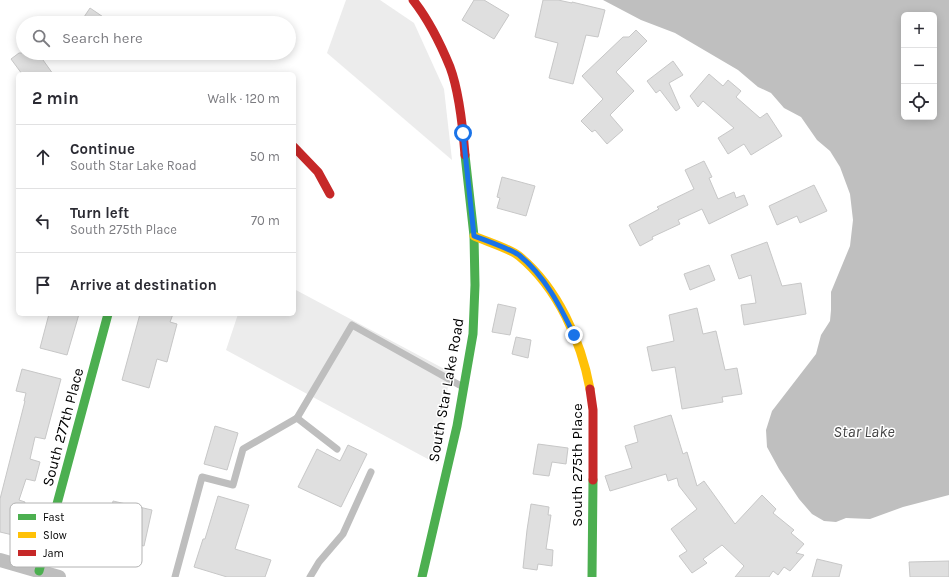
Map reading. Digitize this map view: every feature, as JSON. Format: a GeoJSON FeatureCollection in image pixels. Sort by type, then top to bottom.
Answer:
{"type":"FeatureCollection","features":[{"type":"Feature","properties":{"kind":"street","name":"South Star Lake Road"},"geometry":{"type":"LineString","coordinates":[[413,0],[424,14],[450,68],[463,133],[474,236],[472,334],[464,387],[457,426],[422,577]]}},
{"type":"Feature","properties":{"kind":"street"},"geometry":{"type":"LineString","coordinates":[[296,149],[318,172],[330,194]]}},
{"type":"Feature","properties":{"kind":"street","name":"South 275th Place"},"geometry":{"type":"LineString","coordinates":[[474,236],[518,255],[538,275],[554,296],[574,335],[587,374],[593,410],[592,577]]}},
{"type":"Feature","properties":{"kind":"street","name":"South 277th Place"},"geometry":{"type":"LineString","coordinates":[[57,503],[107,316]]}},
{"type":"Feature","properties":{"kind":"street"},"geometry":{"type":"LineString","coordinates":[[0,560],[10,563]]}},
{"type":"Feature","properties":{"kind":"street"},"geometry":{"type":"LineString","coordinates":[[25,567],[59,577]]}},
{"type":"Feature","properties":{"kind":"street","name":"South 277th Place"},"geometry":{"type":"LineString","coordinates":[[39,571],[40,567]]}},
{"type":"Feature","properties":{"kind":"lane"},"geometry":{"type":"LineString","coordinates":[[175,577],[202,477],[233,485],[244,449],[297,418],[352,325],[464,387]]}},
{"type":"Feature","properties":{"kind":"lane"},"geometry":{"type":"LineString","coordinates":[[297,418],[337,449]]}},
{"type":"Feature","properties":{"kind":"lane"},"geometry":{"type":"LineString","coordinates":[[310,577],[319,562],[343,534],[371,472]]}},
{"type":"Feature","properties":{"kind":"shaded area"},"geometry":{"type":"Polygon","coordinates":[[[346,0],[380,0],[414,23],[444,89],[452,160],[327,53],[346,0]]]}},
{"type":"Feature","properties":{"kind":"shaded area"},"geometry":{"type":"Polygon","coordinates":[[[296,290],[450,372],[437,464],[226,350],[237,316],[296,316],[296,290]]]}},
{"type":"Feature","properties":{"kind":"water","name":"Star Lake"},"geometry":{"type":"Polygon","coordinates":[[[603,0],[949,0],[949,495],[903,507],[870,519],[846,518],[836,522],[824,521],[812,514],[799,499],[779,469],[767,447],[766,430],[772,411],[816,354],[821,335],[830,321],[831,292],[850,246],[853,220],[850,194],[840,167],[830,151],[817,140],[801,117],[784,108],[771,93],[758,87],[738,70],[675,33],[641,20],[603,0]]]}},
{"type":"Feature","properties":{"kind":"building"},"geometry":{"type":"Polygon","coordinates":[[[474,0],[484,0],[509,15],[494,39],[462,20],[474,0]]]}},
{"type":"Feature","properties":{"kind":"building"},"geometry":{"type":"Polygon","coordinates":[[[543,0],[572,2],[605,10],[598,37],[586,35],[573,84],[549,78],[558,43],[535,37],[543,0]]]}},
{"type":"Feature","properties":{"kind":"building"},"geometry":{"type":"Polygon","coordinates":[[[90,8],[102,16],[85,16],[90,8]]]}},
{"type":"Feature","properties":{"kind":"building"},"geometry":{"type":"Polygon","coordinates":[[[636,30],[647,41],[616,72],[634,91],[610,115],[623,130],[607,144],[595,130],[592,132],[581,121],[603,99],[582,76],[623,37],[629,37],[636,30]]]}},
{"type":"Feature","properties":{"kind":"building"},"geometry":{"type":"Polygon","coordinates":[[[16,55],[16,60],[43,60],[52,72],[21,72],[11,59],[16,55]]]}},
{"type":"Feature","properties":{"kind":"building"},"geometry":{"type":"Polygon","coordinates":[[[673,61],[683,75],[669,83],[680,108],[676,111],[660,90],[656,93],[647,81],[673,61]]]}},
{"type":"Feature","properties":{"kind":"building"},"geometry":{"type":"Polygon","coordinates":[[[709,74],[723,86],[728,80],[741,91],[736,97],[760,118],[767,113],[782,136],[751,155],[744,144],[728,154],[718,138],[734,128],[703,101],[698,107],[690,96],[709,74]]]}},
{"type":"Feature","properties":{"kind":"building"},"geometry":{"type":"Polygon","coordinates":[[[704,161],[712,177],[709,178],[718,199],[734,192],[736,198],[744,195],[748,205],[709,224],[702,209],[678,220],[680,224],[652,237],[653,239],[640,246],[629,225],[659,209],[657,207],[694,189],[685,170],[704,161]]]}},
{"type":"Feature","properties":{"kind":"building"},"geometry":{"type":"Polygon","coordinates":[[[502,177],[535,186],[526,216],[497,208],[500,198],[497,197],[502,177]]]}},
{"type":"Feature","properties":{"kind":"building"},"geometry":{"type":"Polygon","coordinates":[[[814,185],[827,211],[800,223],[797,216],[777,225],[769,206],[814,185]]]}},
{"type":"Feature","properties":{"kind":"building"},"geometry":{"type":"Polygon","coordinates":[[[767,242],[782,286],[801,283],[806,314],[744,325],[741,305],[756,303],[751,275],[739,279],[731,255],[767,242]]]}},
{"type":"Feature","properties":{"kind":"building"},"geometry":{"type":"Polygon","coordinates":[[[709,265],[715,280],[690,290],[684,274],[709,265]]]}},
{"type":"Feature","properties":{"kind":"building"},"geometry":{"type":"Polygon","coordinates":[[[498,304],[516,308],[510,335],[492,332],[498,304]]]}},
{"type":"Feature","properties":{"kind":"building"},"geometry":{"type":"Polygon","coordinates":[[[697,308],[703,334],[716,331],[725,370],[737,368],[742,394],[722,397],[723,402],[682,409],[675,367],[652,371],[647,347],[674,341],[669,315],[697,308]]]}},
{"type":"Feature","properties":{"kind":"building"},"geometry":{"type":"Polygon","coordinates":[[[48,316],[78,316],[67,355],[40,348],[48,316]]]}},
{"type":"Feature","properties":{"kind":"building"},"geometry":{"type":"Polygon","coordinates":[[[139,316],[172,316],[170,322],[177,324],[167,362],[157,359],[149,388],[122,380],[139,316]]]}},
{"type":"Feature","properties":{"kind":"building"},"geometry":{"type":"Polygon","coordinates":[[[516,337],[531,340],[528,358],[512,354],[516,337]]]}},
{"type":"Feature","properties":{"kind":"building"},"geometry":{"type":"Polygon","coordinates":[[[22,369],[61,379],[45,439],[35,437],[30,459],[40,462],[35,481],[26,479],[19,500],[25,503],[10,503],[10,534],[0,532],[0,499],[25,401],[26,393],[16,391],[22,369]]]}},
{"type":"Feature","properties":{"kind":"building"},"geometry":{"type":"Polygon","coordinates":[[[671,415],[683,454],[687,452],[697,486],[704,481],[735,524],[762,495],[776,509],[773,513],[794,530],[791,533],[804,544],[796,553],[804,555],[790,571],[784,567],[778,575],[773,571],[769,577],[735,577],[744,566],[722,545],[703,559],[707,563],[692,573],[679,556],[687,551],[671,529],[697,509],[679,486],[677,478],[668,481],[666,474],[610,491],[605,476],[632,468],[625,446],[638,442],[634,426],[671,415]]]}},
{"type":"Feature","properties":{"kind":"building"},"geometry":{"type":"Polygon","coordinates":[[[215,426],[238,433],[227,470],[204,464],[215,426]]]}},
{"type":"Feature","properties":{"kind":"building"},"geometry":{"type":"Polygon","coordinates":[[[538,444],[568,448],[566,464],[552,462],[549,476],[533,474],[538,444]]]}},
{"type":"Feature","properties":{"kind":"building"},"geometry":{"type":"Polygon","coordinates":[[[348,445],[367,454],[341,507],[298,487],[317,449],[340,461],[348,445]]]}},
{"type":"Feature","properties":{"kind":"building"},"geometry":{"type":"Polygon","coordinates":[[[218,496],[249,505],[235,549],[271,560],[265,577],[227,577],[194,567],[203,539],[205,539],[218,496]]]}},
{"type":"Feature","properties":{"kind":"building"},"geometry":{"type":"Polygon","coordinates":[[[531,504],[549,507],[548,515],[551,515],[546,549],[553,550],[552,566],[538,564],[537,570],[523,568],[531,504]]]}},
{"type":"Feature","properties":{"kind":"building"},"geometry":{"type":"Polygon","coordinates":[[[142,508],[152,510],[144,546],[142,546],[142,508]]]}},
{"type":"Feature","properties":{"kind":"building"},"geometry":{"type":"Polygon","coordinates":[[[817,559],[842,565],[839,577],[812,577],[817,559]]]}},
{"type":"Feature","properties":{"kind":"building"},"geometry":{"type":"Polygon","coordinates":[[[949,561],[949,577],[910,577],[909,562],[949,561]]]}},
{"type":"Feature","properties":{"kind":"traffic: fast"},"geometry":{"type":"LineString","coordinates":[[422,577],[457,426],[473,334],[475,285],[474,236],[465,155]]}},
{"type":"Feature","properties":{"kind":"traffic: fast"},"geometry":{"type":"LineString","coordinates":[[57,503],[107,316]]}},
{"type":"Feature","properties":{"kind":"traffic: fast"},"geometry":{"type":"LineString","coordinates":[[592,577],[593,480]]}},
{"type":"Feature","properties":{"kind":"traffic: fast"},"geometry":{"type":"LineString","coordinates":[[39,571],[40,567]]}},
{"type":"Feature","properties":{"kind":"traffic: slow"},"geometry":{"type":"LineString","coordinates":[[474,236],[515,253],[533,269],[545,284],[566,316],[574,334],[581,352],[590,389]]}},
{"type":"Feature","properties":{"kind":"traffic: jam"},"geometry":{"type":"LineString","coordinates":[[413,0],[434,32],[450,67],[462,122],[465,155]]}},
{"type":"Feature","properties":{"kind":"traffic: jam"},"geometry":{"type":"LineString","coordinates":[[296,149],[318,172],[330,194]]}},
{"type":"Feature","properties":{"kind":"traffic: jam"},"geometry":{"type":"LineString","coordinates":[[590,389],[593,410],[593,480]]}},
{"type":"Feature","properties":{"kind":"route"},"geometry":{"type":"LineString","coordinates":[[463,133],[474,236],[518,255],[538,275],[554,296],[574,335]]}}]}
